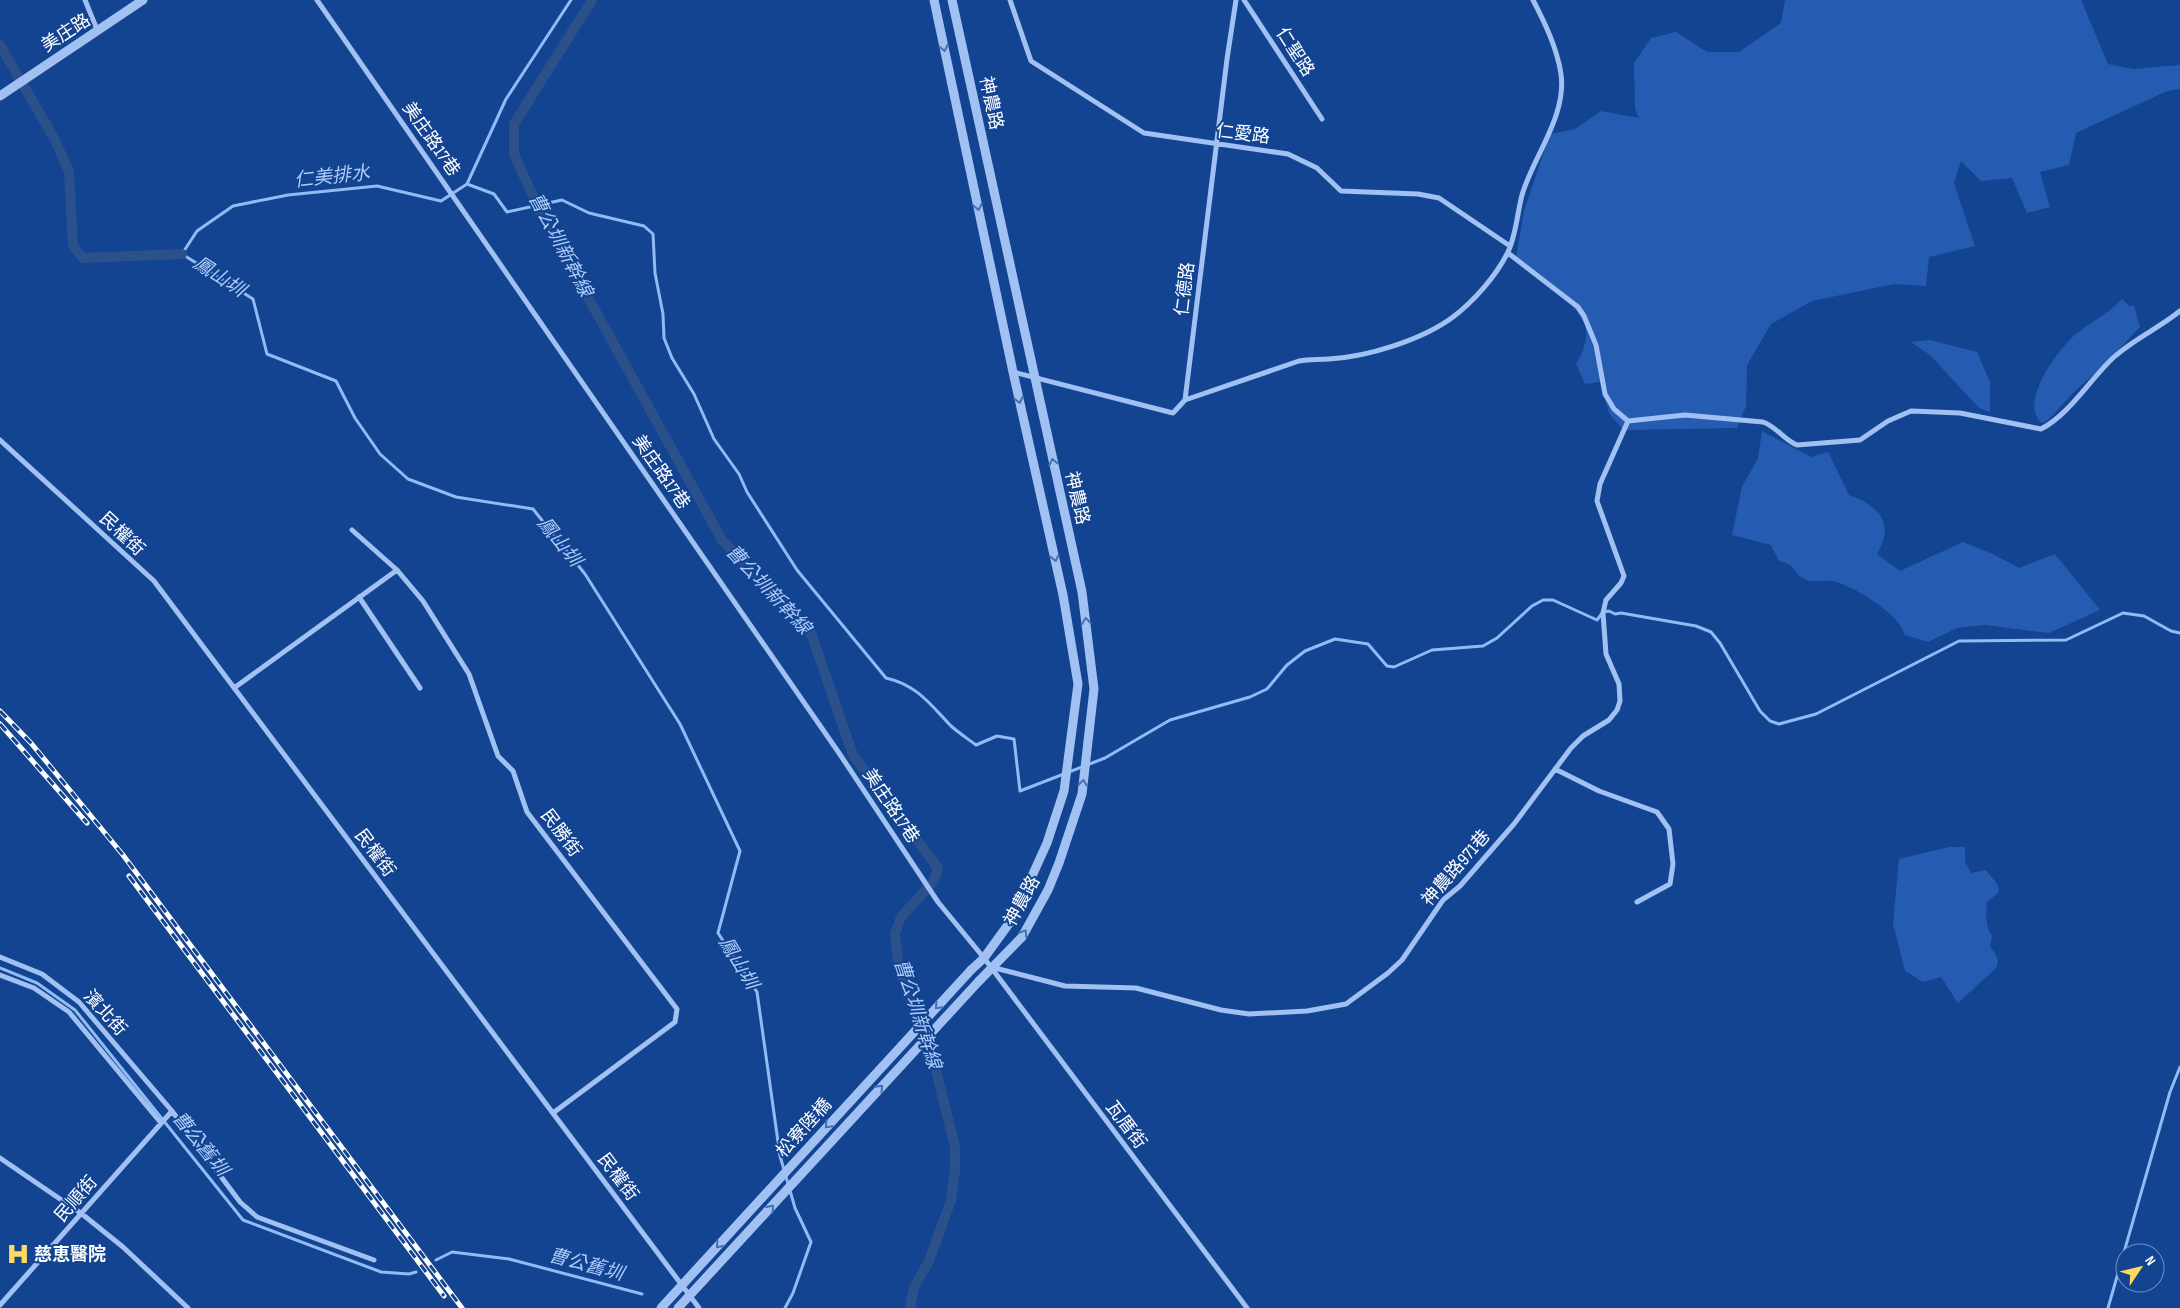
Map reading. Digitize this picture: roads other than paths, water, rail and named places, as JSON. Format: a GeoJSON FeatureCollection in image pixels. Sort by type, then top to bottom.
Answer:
{"type":"FeatureCollection","features":[{"type":"Feature","properties":{"kind":"street"},"geometry":{"type":"LineString","coordinates":[[85,0],[98,32]]}},
{"type":"Feature","properties":{"kind":"street","name":"美庄路"},"geometry":{"type":"LineString","coordinates":[[3,94],[143,0]]}},
{"type":"Feature","properties":{"kind":"street","name":"美庄路17巷"},"geometry":{"type":"LineString","coordinates":[[317,0],[839,754],[938,902],[984,958]]}},
{"type":"Feature","properties":{"kind":"street","name":"神農路"},"geometry":{"type":"LineString","coordinates":[[934,0],[1013,372],[1063,594],[1078,684],[1064,791],[1047,843],[1013,918],[984,958],[971,970]]}},
{"type":"Feature","properties":{"kind":"street","name":"神農路"},"geometry":{"type":"LineString","coordinates":[[952,0],[1082,592],[1094,689],[1082,794],[1059,864],[1048,890],[1022,937],[990,967],[979,981]]}},
{"type":"Feature","properties":{"kind":"street","name":"仁愛路"},"geometry":{"type":"LineString","coordinates":[[1010,0],[1031,62],[1144,134],[1288,154],[1317,168],[1341,191],[1418,194],[1440,198],[1510,246]]}},
{"type":"Feature","properties":{"kind":"street","name":"仁德路"},"geometry":{"type":"LineString","coordinates":[[1185,400],[1216,145],[1236,0]]}},
{"type":"Feature","properties":{"kind":"street","name":"仁聖路"},"geometry":{"type":"LineString","coordinates":[[1244,0],[1322,119]]}},
{"type":"Feature","properties":{"kind":"street"},"geometry":{"type":"LineString","coordinates":[[1013,372],[1172,413],[1185,400],[1299,361],[1312,358],[1328,359],[1378,351],[1416,336],[1453,317],[1492,277],[1508,253],[1523,194],[1561,97],[1561,74],[1550,36],[1533,0]]}},
{"type":"Feature","properties":{"kind":"street"},"geometry":{"type":"LineString","coordinates":[[1508,253],[1578,307],[1584,316],[1596,345],[1605,394],[1614,409],[1628,420],[1685,415],[1763,422],[1770,424],[1788,441],[1797,445],[1860,440],[1888,420],[1911,411],[1960,413],[2041,430],[2056,418],[2113,358],[2130,344],[2180,311]]}},
{"type":"Feature","properties":{"kind":"street","name":"神農路971巷"},"geometry":{"type":"LineString","coordinates":[[990,967],[1065,986],[1136,988],[1221,1010],[1250,1014],[1307,1011],[1346,1004],[1388,973],[1402,960],[1443,900],[1460,886],[1514,824],[1555,769],[1583,736],[1609,720],[1620,701],[1619,684],[1606,654],[1602,613],[1606,600],[1621,583],[1624,576],[1597,501],[1600,484],[1628,420]]}},
{"type":"Feature","properties":{"kind":"street","name":"民權街"},"geometry":{"type":"LineString","coordinates":[[0,440],[154,581],[699,1308]]}},
{"type":"Feature","properties":{"kind":"street","name":"民勝街"},"geometry":{"type":"LineString","coordinates":[[352,530],[397,570],[423,601],[469,674],[498,756],[513,771],[527,812],[677,1009],[675,1022],[553,1114]]}},
{"type":"Feature","properties":{"kind":"street"},"geometry":{"type":"LineString","coordinates":[[234,688],[397,570]]}},
{"type":"Feature","properties":{"kind":"street"},"geometry":{"type":"LineString","coordinates":[[359,597],[420,688]]}},
{"type":"Feature","properties":{"kind":"street"},"geometry":{"type":"LineString","coordinates":[[1555,769],[1599,791],[1657,812],[1669,829],[1673,864],[1670,884],[1637,902]]}},
{"type":"Feature","properties":{"kind":"street","name":"濱北街"},"geometry":{"type":"LineString","coordinates":[[0,957],[42,974],[78,1002],[171,1112],[240,1202],[257,1217],[374,1260]]}},
{"type":"Feature","properties":{"kind":"street","name":"瓦厝街"},"geometry":{"type":"LineString","coordinates":[[984,958],[1247,1308]]}},
{"type":"Feature","properties":{"kind":"street","name":"松寮陸橋"},"geometry":{"type":"LineString","coordinates":[[661,1308],[971,970]]}},
{"type":"Feature","properties":{"kind":"street"},"geometry":{"type":"LineString","coordinates":[[0,975],[34,988],[69,1012],[162,1121]]}},
{"type":"Feature","properties":{"kind":"street","name":"松寮陸橋"},"geometry":{"type":"LineString","coordinates":[[678,1308],[979,981]]}},
{"type":"Feature","properties":{"kind":"street","name":"民順街"},"geometry":{"type":"LineString","coordinates":[[0,1305],[171,1112]]}},
{"type":"Feature","properties":{"kind":"street"},"geometry":{"type":"LineString","coordinates":[[0,1158],[82,1214],[123,1248],[188,1308]]}},
{"type":"Feature","properties":{"kind":"waterway","name":"鳳山圳"},"geometry":{"type":"LineString","coordinates":[[571,0],[506,99],[467,184],[441,201],[377,186],[288,195],[233,206],[197,231],[182,254],[253,299],[267,354],[336,381],[355,418],[380,454],[408,479],[456,497],[533,509],[585,574],[680,724],[740,851],[718,933],[757,992],[780,1156],[795,1208],[811,1242],[793,1293],[785,1308]]}},
{"type":"Feature","properties":{"kind":"waterway","name":"曹公圳新幹線"},"geometry":{"type":"LineString","coordinates":[[592,0],[514,124],[514,154],[537,205],[722,540],[811,633],[853,755],[938,868],[934,881],[901,917],[895,934],[899,970],[933,1058],[955,1147],[955,1170],[951,1200],[929,1261],[914,1287],[910,1308]]}},
{"type":"Feature","properties":{"kind":"waterway","name":"鳳山圳"},"geometry":{"type":"LineString","coordinates":[[0,45],[55,140],[69,172],[73,246],[83,258],[182,254]]}},
{"type":"Feature","properties":{"kind":"waterway"},"geometry":{"type":"LineString","coordinates":[[467,184],[494,194],[507,212],[562,200],[589,213],[644,226],[653,234],[655,273],[663,314],[664,338],[672,358],[694,394],[714,439],[739,474],[747,492],[797,570],[886,678],[915,690],[951,726],[976,745],[997,736],[1014,739],[1020,791],[1105,758],[1170,720],[1250,697],[1267,689],[1287,665],[1305,651],[1335,639],[1368,644],[1387,666],[1394,667],[1432,650],[1483,646],[1497,638],[1532,606],[1543,600],[1553,600],[1597,620],[1603,612],[1609,611],[1615,614],[1621,613],[1696,626],[1711,632],[1720,643],[1760,711],[1770,721],[1779,724],[1816,714],[1959,641],[2066,640],[2123,613],[2144,616],[2171,631],[2180,633]]}},
{"type":"Feature","properties":{"kind":"waterway","name":"曹公舊圳"},"geometry":{"type":"LineString","coordinates":[[0,968],[37,983],[75,1010],[243,1220],[381,1272],[409,1274],[416,1272]]}},
{"type":"Feature","properties":{"kind":"waterway"},"geometry":{"type":"LineString","coordinates":[[2108,1308],[2170,1092],[2180,1067]]}},
{"type":"Feature","properties":{"kind":"waterway","name":"曹公舊圳"},"geometry":{"type":"LineString","coordinates":[[436,1260],[452,1252],[509,1259],[642,1294]]}},
{"type":"Feature","properties":{"kind":"railway"},"geometry":{"type":"LineString","coordinates":[[0,711],[31,743],[123,855],[462,1308]]}},
{"type":"Feature","properties":{"kind":"railway"},"geometry":{"type":"LineString","coordinates":[[0,724],[87,823]]}},
{"type":"Feature","properties":{"kind":"railway"},"geometry":{"type":"LineString","coordinates":[[129,876],[444,1296]]}},
{"type":"Feature","properties":{"kind":"place","name":"慈恵醫院"},"geometry":{"type":"Point","coordinates":[18,1254]}},
{"type":"Feature","properties":{"kind":"water label","name":"仁美排水"},"geometry":{"type":"Point","coordinates":[332,177]}}]}
